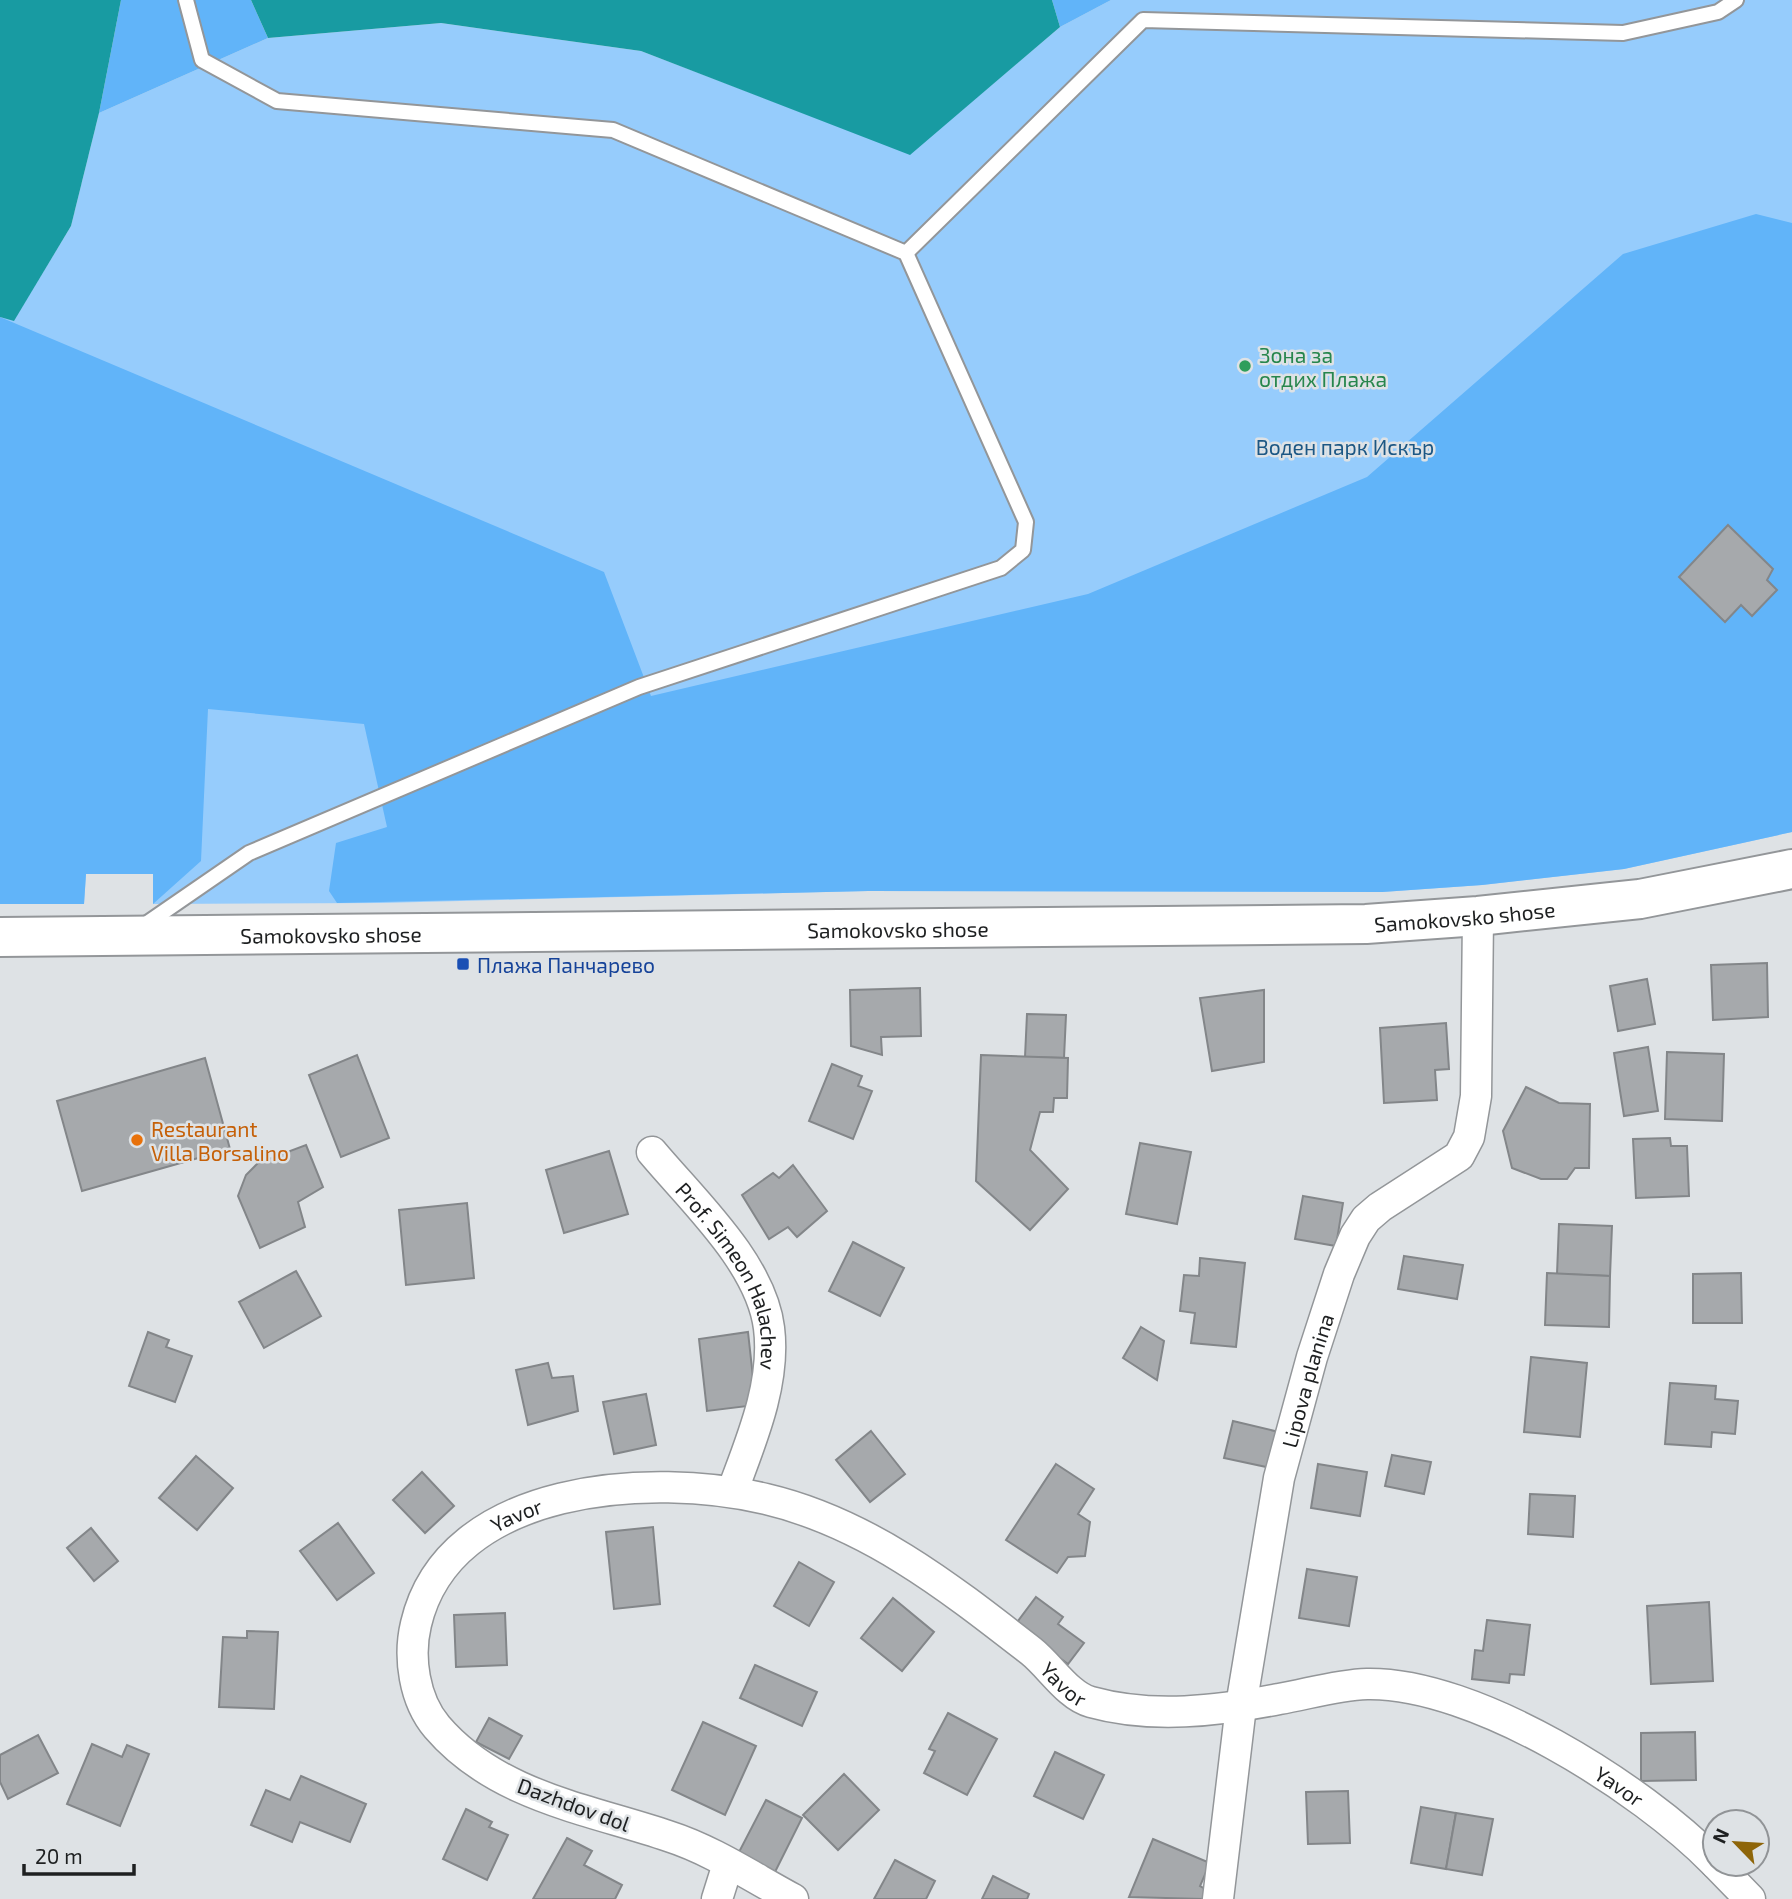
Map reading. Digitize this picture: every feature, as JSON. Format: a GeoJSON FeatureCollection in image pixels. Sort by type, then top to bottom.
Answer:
{"type":"FeatureCollection","features":[{"type":"Feature","properties":{"kind":"main road","name":"Samokovsko shose"},"geometry":{"type":"LineString","coordinates":[[0,937],[1366,924],[1478,916],[1640,899],[1792,869]]}},
{"type":"Feature","properties":{"kind":"street","name":"Lipova planina"},"geometry":{"type":"LineString","coordinates":[[1219,1899],[1241,1706],[1279,1478],[1339,1274],[1366,1219],[1459,1156],[1469,1137],[1476,1096],[1478,916]]}},
{"type":"Feature","properties":{"kind":"street","name":"Prof. Simeon Halachev"},"geometry":{"type":"LineString","coordinates":[[652,1152],[739,1258],[752,1280],[769,1325],[769,1371],[751,1443],[732,1492]]}},
{"type":"Feature","properties":{"kind":"street","name":"Yavor"},"geometry":{"type":"LineString","coordinates":[[439,1574],[487,1527],[539,1505],[590,1493],[660,1486],[732,1492],[796,1507],[878,1541],[1034,1654],[1083,1699],[1148,1710],[1186,1712],[1241,1706],[1327,1689],[1370,1684],[1419,1692],[1476,1707],[1517,1725],[1573,1756],[1644,1802],[1701,1850]]}},
{"type":"Feature","properties":{"kind":"street","name":"Dazhdov dol"},"geometry":{"type":"LineString","coordinates":[[439,1574],[418,1616],[412,1654],[415,1681],[434,1725],[472,1759],[523,1788],[588,1813],[670,1836],[793,1899]]}},
{"type":"Feature","properties":{"kind":"street"},"geometry":{"type":"LineString","coordinates":[[717,1899],[728,1864]]}},
{"type":"Feature","properties":{"kind":"street","name":"Yavor"},"geometry":{"type":"LineString","coordinates":[[1730,1878],[1750,1899]]}},
{"type":"Feature","properties":{"kind":"lane"},"geometry":{"type":"LineString","coordinates":[[127,936],[249,853],[639,687],[1001,568],[1023,550],[1026,522],[906,253],[613,130],[276,101],[202,60],[186,0]]}},
{"type":"Feature","properties":{"kind":"lane"},"geometry":{"type":"LineString","coordinates":[[906,253],[1143,20],[1622,33],[1718,12],[1736,0]]}},
{"type":"Feature","properties":{"kind":"green space","name":"Воден парк Искър"},"geometry":{"type":"Polygon","coordinates":[[[1111,0],[1792,0],[1792,832],[1624,869],[1482,885],[1382,892],[868,891],[380,903],[153,904],[153,874],[86,874],[84,904],[0,904],[0,317],[14,320],[71,226],[99,113],[268,38],[441,23],[641,51],[910,154],[1060,27],[1111,0]]]}},
{"type":"Feature","properties":{"kind":"shaded area"},"geometry":{"type":"Polygon","coordinates":[[[0,0],[121,0],[99,113],[71,226],[14,321],[0,317],[0,0]]]}},
{"type":"Feature","properties":{"kind":"shaded area"},"geometry":{"type":"Polygon","coordinates":[[[121,0],[251,0],[268,38],[99,113],[121,0]]]}},
{"type":"Feature","properties":{"kind":"shaded area"},"geometry":{"type":"Polygon","coordinates":[[[251,0],[1052,0],[1060,27],[910,155],[641,51],[441,23],[268,38],[251,0]]]}},
{"type":"Feature","properties":{"kind":"shaded area"},"geometry":{"type":"Polygon","coordinates":[[[1052,0],[1111,0],[1060,27],[1052,0]]]}},
{"type":"Feature","properties":{"kind":"shaded area"},"geometry":{"type":"Polygon","coordinates":[[[1756,214],[1792,223],[1792,832],[1624,869],[1482,885],[1382,892],[868,891],[337,903],[329,891],[336,843],[387,827],[364,724],[208,709],[201,861],[153,904],[153,874],[86,874],[84,904],[0,904],[0,317],[604,572],[651,696],[1088,594],[1367,477],[1623,254],[1756,214]]]}},
{"type":"Feature","properties":{"kind":"building"},"geometry":{"type":"Polygon","coordinates":[[[1728,525],[1773,569],[1767,580],[1777,590],[1752,616],[1741,605],[1725,622],[1679,577],[1728,525]]]}},
{"type":"Feature","properties":{"kind":"building"},"geometry":{"type":"Polygon","coordinates":[[[1767,963],[1768,1017],[1713,1020],[1711,965],[1767,963]]]}},
{"type":"Feature","properties":{"kind":"building"},"geometry":{"type":"Polygon","coordinates":[[[1647,979],[1655,1024],[1618,1031],[1610,986],[1647,979]]]}},
{"type":"Feature","properties":{"kind":"building"},"geometry":{"type":"Polygon","coordinates":[[[920,988],[921,1036],[881,1037],[882,1055],[851,1046],[850,990],[920,988]]]}},
{"type":"Feature","properties":{"kind":"building"},"geometry":{"type":"Polygon","coordinates":[[[1264,990],[1264,1062],[1212,1071],[1200,998],[1264,990]]]}},
{"type":"Feature","properties":{"kind":"building"},"geometry":{"type":"Polygon","coordinates":[[[1027,1014],[1066,1015],[1064,1058],[1025,1057],[1027,1014]]]}},
{"type":"Feature","properties":{"kind":"building"},"geometry":{"type":"Polygon","coordinates":[[[1446,1023],[1449,1069],[1435,1070],[1437,1100],[1384,1103],[1380,1028],[1446,1023]]]}},
{"type":"Feature","properties":{"kind":"building"},"geometry":{"type":"Polygon","coordinates":[[[1648,1047],[1658,1111],[1624,1116],[1614,1053],[1648,1047]]]}},
{"type":"Feature","properties":{"kind":"building"},"geometry":{"type":"Polygon","coordinates":[[[1667,1052],[1724,1054],[1722,1121],[1665,1119],[1667,1052]]]}},
{"type":"Feature","properties":{"kind":"building"},"geometry":{"type":"Polygon","coordinates":[[[357,1055],[389,1138],[341,1157],[309,1075],[357,1055]]]}},
{"type":"Feature","properties":{"kind":"building"},"geometry":{"type":"Polygon","coordinates":[[[981,1055],[1068,1058],[1067,1098],[1054,1098],[1053,1112],[1040,1112],[1030,1150],[1068,1189],[1030,1230],[976,1181],[981,1055]]]}},
{"type":"Feature","properties":{"kind":"building"},"geometry":{"type":"Polygon","coordinates":[[[205,1058],[230,1149],[82,1191],[57,1101],[205,1058]]]}},
{"type":"Feature","properties":{"kind":"building"},"geometry":{"type":"Polygon","coordinates":[[[832,1064],[862,1076],[858,1086],[872,1091],[853,1139],[809,1121],[832,1064]]]}},
{"type":"Feature","properties":{"kind":"building"},"geometry":{"type":"Polygon","coordinates":[[[1526,1087],[1559,1103],[1590,1104],[1589,1168],[1575,1168],[1567,1179],[1541,1179],[1512,1168],[1503,1131],[1526,1087]]]}},
{"type":"Feature","properties":{"kind":"building"},"geometry":{"type":"Polygon","coordinates":[[[1670,1138],[1671,1146],[1687,1146],[1689,1196],[1636,1198],[1633,1139],[1670,1138]]]}},
{"type":"Feature","properties":{"kind":"building"},"geometry":{"type":"Polygon","coordinates":[[[1140,1143],[1191,1152],[1177,1224],[1126,1214],[1140,1143]]]}},
{"type":"Feature","properties":{"kind":"building"},"geometry":{"type":"Polygon","coordinates":[[[306,1145],[323,1187],[298,1202],[305,1227],[260,1248],[238,1196],[246,1175],[258,1163],[306,1145]]]}},
{"type":"Feature","properties":{"kind":"building"},"geometry":{"type":"Polygon","coordinates":[[[609,1151],[628,1214],[564,1233],[546,1170],[609,1151]]]}},
{"type":"Feature","properties":{"kind":"building"},"geometry":{"type":"Polygon","coordinates":[[[793,1165],[827,1211],[797,1237],[788,1227],[769,1239],[742,1195],[773,1173],[779,1178],[793,1165]]]}},
{"type":"Feature","properties":{"kind":"building"},"geometry":{"type":"Polygon","coordinates":[[[1303,1196],[1343,1203],[1336,1246],[1295,1239],[1303,1196]]]}},
{"type":"Feature","properties":{"kind":"building"},"geometry":{"type":"Polygon","coordinates":[[[467,1203],[474,1278],[406,1285],[399,1210],[467,1203]]]}},
{"type":"Feature","properties":{"kind":"building"},"geometry":{"type":"Polygon","coordinates":[[[1559,1224],[1612,1226],[1610,1276],[1557,1274],[1559,1224]]]}},
{"type":"Feature","properties":{"kind":"building"},"geometry":{"type":"Polygon","coordinates":[[[853,1242],[904,1268],[880,1316],[829,1291],[853,1242]]]}},
{"type":"Feature","properties":{"kind":"building"},"geometry":{"type":"Polygon","coordinates":[[[1404,1256],[1463,1265],[1457,1299],[1398,1289],[1404,1256]]]}},
{"type":"Feature","properties":{"kind":"building"},"geometry":{"type":"Polygon","coordinates":[[[1200,1258],[1245,1263],[1236,1347],[1191,1343],[1195,1313],[1180,1311],[1184,1275],[1199,1276],[1200,1258]]]}},
{"type":"Feature","properties":{"kind":"building"},"geometry":{"type":"Polygon","coordinates":[[[296,1271],[321,1316],[264,1348],[239,1302],[296,1271]]]}},
{"type":"Feature","properties":{"kind":"building"},"geometry":{"type":"Polygon","coordinates":[[[1547,1273],[1610,1276],[1609,1327],[1545,1325],[1547,1273]]]}},
{"type":"Feature","properties":{"kind":"building"},"geometry":{"type":"Polygon","coordinates":[[[1741,1273],[1742,1323],[1693,1323],[1693,1274],[1741,1273]]]}},
{"type":"Feature","properties":{"kind":"building"},"geometry":{"type":"Polygon","coordinates":[[[1141,1327],[1164,1341],[1157,1380],[1123,1358],[1141,1327]]]}},
{"type":"Feature","properties":{"kind":"building"},"geometry":{"type":"Polygon","coordinates":[[[148,1332],[169,1340],[166,1347],[192,1356],[175,1402],[129,1386],[148,1332]]]}},
{"type":"Feature","properties":{"kind":"building"},"geometry":{"type":"Polygon","coordinates":[[[748,1332],[756,1405],[707,1411],[699,1339],[748,1332]]]}},
{"type":"Feature","properties":{"kind":"building"},"geometry":{"type":"Polygon","coordinates":[[[1531,1357],[1587,1363],[1580,1437],[1524,1432],[1531,1357]]]}},
{"type":"Feature","properties":{"kind":"building"},"geometry":{"type":"Polygon","coordinates":[[[548,1363],[552,1378],[573,1376],[578,1411],[528,1425],[516,1370],[548,1363]]]}},
{"type":"Feature","properties":{"kind":"building"},"geometry":{"type":"Polygon","coordinates":[[[1670,1383],[1716,1386],[1715,1399],[1738,1401],[1735,1434],[1712,1432],[1711,1447],[1665,1444],[1670,1383]]]}},
{"type":"Feature","properties":{"kind":"building"},"geometry":{"type":"Polygon","coordinates":[[[646,1394],[656,1445],[614,1454],[603,1402],[646,1394]]]}},
{"type":"Feature","properties":{"kind":"building"},"geometry":{"type":"Polygon","coordinates":[[[1233,1421],[1279,1432],[1271,1468],[1224,1458],[1233,1421]]]}},
{"type":"Feature","properties":{"kind":"building"},"geometry":{"type":"Polygon","coordinates":[[[871,1431],[905,1474],[870,1502],[836,1460],[871,1431]]]}},
{"type":"Feature","properties":{"kind":"building"},"geometry":{"type":"Polygon","coordinates":[[[1392,1455],[1431,1462],[1424,1494],[1385,1486],[1392,1455]]]}},
{"type":"Feature","properties":{"kind":"building"},"geometry":{"type":"Polygon","coordinates":[[[196,1456],[233,1488],[197,1530],[159,1498],[196,1456]]]}},
{"type":"Feature","properties":{"kind":"building"},"geometry":{"type":"Polygon","coordinates":[[[1056,1464],[1094,1489],[1078,1514],[1090,1522],[1085,1556],[1068,1557],[1057,1573],[1006,1540],[1056,1464]]]}},
{"type":"Feature","properties":{"kind":"building"},"geometry":{"type":"Polygon","coordinates":[[[1318,1464],[1367,1472],[1360,1516],[1311,1508],[1318,1464]]]}},
{"type":"Feature","properties":{"kind":"building"},"geometry":{"type":"Polygon","coordinates":[[[422,1472],[454,1506],[425,1533],[393,1500],[422,1472]]]}},
{"type":"Feature","properties":{"kind":"building"},"geometry":{"type":"Polygon","coordinates":[[[1530,1494],[1575,1496],[1573,1537],[1528,1534],[1530,1494]]]}},
{"type":"Feature","properties":{"kind":"building"},"geometry":{"type":"Polygon","coordinates":[[[338,1523],[374,1573],[337,1600],[300,1551],[338,1523]]]}},
{"type":"Feature","properties":{"kind":"building"},"geometry":{"type":"Polygon","coordinates":[[[653,1527],[660,1604],[614,1609],[606,1532],[653,1527]]]}},
{"type":"Feature","properties":{"kind":"building"},"geometry":{"type":"Polygon","coordinates":[[[91,1528],[118,1561],[94,1581],[67,1548],[91,1528]]]}},
{"type":"Feature","properties":{"kind":"building"},"geometry":{"type":"Polygon","coordinates":[[[799,1562],[834,1582],[809,1626],[774,1606],[799,1562]]]}},
{"type":"Feature","properties":{"kind":"building"},"geometry":{"type":"Polygon","coordinates":[[[1307,1569],[1357,1577],[1349,1626],[1299,1618],[1307,1569]]]}},
{"type":"Feature","properties":{"kind":"building"},"geometry":{"type":"Polygon","coordinates":[[[1036,1597],[1063,1617],[1058,1624],[1084,1643],[1068,1664],[1015,1625],[1036,1597]]]}},
{"type":"Feature","properties":{"kind":"building"},"geometry":{"type":"Polygon","coordinates":[[[893,1598],[934,1632],[902,1671],[861,1638],[893,1598]]]}},
{"type":"Feature","properties":{"kind":"building"},"geometry":{"type":"Polygon","coordinates":[[[1709,1602],[1713,1681],[1651,1684],[1647,1606],[1709,1602]]]}},
{"type":"Feature","properties":{"kind":"building"},"geometry":{"type":"Polygon","coordinates":[[[505,1613],[507,1665],[456,1667],[454,1615],[505,1613]]]}},
{"type":"Feature","properties":{"kind":"building"},"geometry":{"type":"Polygon","coordinates":[[[1487,1620],[1530,1625],[1524,1675],[1510,1674],[1509,1683],[1472,1679],[1475,1650],[1483,1651],[1487,1620]]]}},
{"type":"Feature","properties":{"kind":"building"},"geometry":{"type":"Polygon","coordinates":[[[247,1631],[278,1632],[274,1709],[219,1707],[223,1637],[247,1638],[247,1631]]]}},
{"type":"Feature","properties":{"kind":"building"},"geometry":{"type":"Polygon","coordinates":[[[755,1665],[817,1692],[802,1726],[740,1698],[755,1665]]]}},
{"type":"Feature","properties":{"kind":"building"},"geometry":{"type":"Polygon","coordinates":[[[948,1713],[997,1739],[967,1795],[924,1773],[935,1751],[929,1749],[948,1713]]]}},
{"type":"Feature","properties":{"kind":"building"},"geometry":{"type":"Polygon","coordinates":[[[489,1718],[522,1736],[509,1759],[476,1742],[489,1718]]]}},
{"type":"Feature","properties":{"kind":"building"},"geometry":{"type":"Polygon","coordinates":[[[703,1722],[756,1746],[725,1815],[672,1790],[703,1722]]]}},
{"type":"Feature","properties":{"kind":"building"},"geometry":{"type":"Polygon","coordinates":[[[1695,1732],[1696,1780],[1641,1781],[1641,1733],[1695,1732]]]}},
{"type":"Feature","properties":{"kind":"building"},"geometry":{"type":"Polygon","coordinates":[[[38,1735],[58,1773],[8,1799],[0,1782],[0,1755],[38,1735]]]}},
{"type":"Feature","properties":{"kind":"building"},"geometry":{"type":"Polygon","coordinates":[[[92,1744],[122,1757],[127,1745],[149,1754],[120,1826],[67,1804],[92,1744]]]}},
{"type":"Feature","properties":{"kind":"building"},"geometry":{"type":"Polygon","coordinates":[[[1055,1752],[1104,1775],[1083,1819],[1034,1796],[1055,1752]]]}},
{"type":"Feature","properties":{"kind":"building"},"geometry":{"type":"Polygon","coordinates":[[[844,1774],[879,1810],[838,1850],[803,1815],[844,1774]]]}},
{"type":"Feature","properties":{"kind":"building"},"geometry":{"type":"Polygon","coordinates":[[[301,1776],[366,1804],[350,1842],[300,1822],[292,1842],[251,1825],[266,1790],[290,1800],[301,1776]]]}},
{"type":"Feature","properties":{"kind":"building"},"geometry":{"type":"Polygon","coordinates":[[[1348,1791],[1350,1843],[1308,1844],[1306,1792],[1348,1791]]]}},
{"type":"Feature","properties":{"kind":"building"},"geometry":{"type":"Polygon","coordinates":[[[766,1800],[802,1818],[775,1872],[738,1854],[766,1800]]]}},
{"type":"Feature","properties":{"kind":"building"},"geometry":{"type":"Polygon","coordinates":[[[1421,1807],[1456,1813],[1446,1869],[1411,1863],[1421,1807]]]}},
{"type":"Feature","properties":{"kind":"building"},"geometry":{"type":"Polygon","coordinates":[[[466,1809],[492,1822],[489,1827],[508,1835],[487,1880],[443,1859],[466,1809]]]}},
{"type":"Feature","properties":{"kind":"building"},"geometry":{"type":"Polygon","coordinates":[[[1456,1813],[1493,1819],[1482,1875],[1446,1869],[1456,1813]]]}},
{"type":"Feature","properties":{"kind":"building"},"geometry":{"type":"Polygon","coordinates":[[[567,1838],[592,1851],[584,1865],[622,1885],[615,1899],[533,1899],[567,1838]]]}},
{"type":"Feature","properties":{"kind":"building"},"geometry":{"type":"Polygon","coordinates":[[[1153,1839],[1210,1863],[1200,1886],[1207,1890],[1203,1899],[1129,1897],[1153,1839]]]}},
{"type":"Feature","properties":{"kind":"building"},"geometry":{"type":"Polygon","coordinates":[[[895,1860],[935,1881],[926,1899],[874,1899],[895,1860]]]}},
{"type":"Feature","properties":{"kind":"building"},"geometry":{"type":"Polygon","coordinates":[[[993,1876],[1029,1894],[1027,1899],[982,1899],[993,1876]]]}},
{"type":"Feature","properties":{"kind":"place","name":"Зона за отдих Плажа"},"geometry":{"type":"Point","coordinates":[1245,366]}},
{"type":"Feature","properties":{"kind":"place","name":"Плажа Панчарево"},"geometry":{"type":"Point","coordinates":[463,964]}},
{"type":"Feature","properties":{"kind":"place","name":"Restaurant Villa Borsalino"},"geometry":{"type":"Point","coordinates":[137,1140]}}]}
